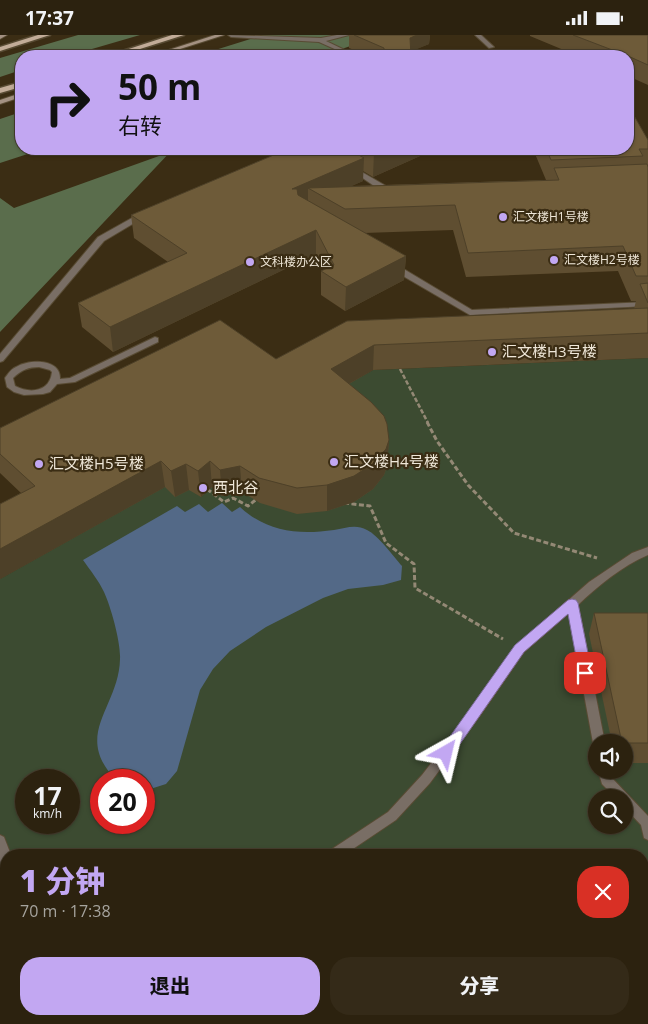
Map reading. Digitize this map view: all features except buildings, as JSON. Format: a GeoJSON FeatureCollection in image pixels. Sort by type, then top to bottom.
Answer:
{"type":"FeatureCollection","features":[{"type":"Feature","properties":{"kind":"main road"},"geometry":{"type":"LineString","coordinates":[[0,37],[4,35]]}},
{"type":"Feature","properties":{"kind":"main road"},"geometry":{"type":"LineString","coordinates":[[0,49],[46,35]]}},
{"type":"Feature","properties":{"kind":"main road"},"geometry":{"type":"LineString","coordinates":[[131,50],[180,35]]}},
{"type":"Feature","properties":{"kind":"main road"},"geometry":{"type":"LineString","coordinates":[[172,50],[221,35]]}},
{"type":"Feature","properties":{"kind":"main road"},"geometry":{"type":"LineString","coordinates":[[0,91],[15,86]]}},
{"type":"Feature","properties":{"kind":"main road"},"geometry":{"type":"LineString","coordinates":[[0,102],[15,97]]}},
{"type":"Feature","properties":{"kind":"street"},"geometry":{"type":"LineString","coordinates":[[231,35],[320,40],[346,35]]}},
{"type":"Feature","properties":{"kind":"street"},"geometry":{"type":"LineString","coordinates":[[478,35],[491,47]]}},
{"type":"Feature","properties":{"kind":"street"},"geometry":{"type":"LineString","coordinates":[[320,40],[340,50]]}},
{"type":"Feature","properties":{"kind":"street"},"geometry":{"type":"LineString","coordinates":[[349,167],[383,188],[398,191]]}},
{"type":"Feature","properties":{"kind":"street"},"geometry":{"type":"LineString","coordinates":[[0,359],[101,239],[115,229],[152,212]]}},
{"type":"Feature","properties":{"kind":"street"},"geometry":{"type":"LineString","coordinates":[[386,263],[470,313],[648,304]]}},
{"type":"Feature","properties":{"kind":"street"},"geometry":{"type":"LineString","coordinates":[[55,382],[56,372],[47,365],[24,366],[9,378],[11,387],[22,393],[29,394],[45,390],[55,382],[72,380],[155,340]]}},
{"type":"Feature","properties":{"kind":"street"},"geometry":{"type":"LineString","coordinates":[[0,371],[12,374]]}},
{"type":"Feature","properties":{"kind":"street"},"geometry":{"type":"LineString","coordinates":[[342,849],[392,817],[426,779],[475,714],[520,649],[593,585],[636,556],[648,551]]}},
{"type":"Feature","properties":{"kind":"street"},"geometry":{"type":"LineString","coordinates":[[572,603],[597,734]]}},
{"type":"Feature","properties":{"kind":"street"},"geometry":{"type":"LineString","coordinates":[[606,779],[614,789]]}},
{"type":"Feature","properties":{"kind":"street"},"geometry":{"type":"LineString","coordinates":[[633,810],[648,827]]}},
{"type":"Feature","properties":{"kind":"path"},"geometry":{"type":"LineString","coordinates":[[400,369],[436,441],[468,485],[514,533],[622,565]]}},
{"type":"Feature","properties":{"kind":"path"},"geometry":{"type":"LineString","coordinates":[[206,487],[224,502],[233,498],[248,506],[259,497]]}},
{"type":"Feature","properties":{"kind":"path"},"geometry":{"type":"LineString","coordinates":[[342,503],[370,506],[386,543],[414,564],[415,588],[520,649]]}},
{"type":"Feature","properties":{"kind":"green space"},"geometry":{"type":"Polygon","coordinates":[[[78,35],[140,35],[89,50],[27,50],[78,35]]]}},
{"type":"Feature","properties":{"kind":"green space"},"geometry":{"type":"Polygon","coordinates":[[[263,35],[383,35],[339,50],[215,50],[263,35]]]}},
{"type":"Feature","properties":{"kind":"green space"},"geometry":{"type":"Polygon","coordinates":[[[15,54],[15,72],[0,77],[0,58],[15,54]]]}},
{"type":"Feature","properties":{"kind":"green space"},"geometry":{"type":"Polygon","coordinates":[[[15,114],[15,155],[25,155],[0,163],[0,119],[15,114]]]}},
{"type":"Feature","properties":{"kind":"green space"},"geometry":{"type":"Polygon","coordinates":[[[157,155],[167,155],[0,332],[0,198],[14,208],[159,156],[157,155]]]}},
{"type":"Feature","properties":{"kind":"green space"},"geometry":{"type":"Polygon","coordinates":[[[648,358],[648,849],[0,849],[0,579],[373,370],[648,358]]]}},
{"type":"Feature","properties":{"kind":"water"},"geometry":{"type":"Polygon","coordinates":[[[222,503],[232,512],[240,507],[261,522],[272,527],[296,532],[351,527],[363,528],[376,536],[402,566],[401,580],[383,585],[348,589],[323,598],[266,627],[230,651],[213,669],[200,690],[177,771],[166,784],[155,788],[155,769],[107,769],[103,764],[98,749],[98,734],[101,721],[118,676],[120,652],[115,625],[107,599],[100,584],[83,560],[177,506],[185,512],[199,504],[208,512],[222,503]]]}},
{"type":"Feature","properties":{"kind":"place","name":"汇文楼H1号楼"},"geometry":{"type":"Point","coordinates":[503,217]}},
{"type":"Feature","properties":{"kind":"place","name":"汇文楼H2号楼"},"geometry":{"type":"Point","coordinates":[554,260]}},
{"type":"Feature","properties":{"kind":"place","name":"文科楼办公区"},"geometry":{"type":"Point","coordinates":[250,262]}},
{"type":"Feature","properties":{"kind":"place","name":"汇文楼H3号楼"},"geometry":{"type":"Point","coordinates":[492,352]}},
{"type":"Feature","properties":{"kind":"place","name":"汇文楼H4号楼"},"geometry":{"type":"Point","coordinates":[334,462]}},
{"type":"Feature","properties":{"kind":"place","name":"汇文楼H5号楼"},"geometry":{"type":"Point","coordinates":[39,464]}},
{"type":"Feature","properties":{"kind":"place","name":"西北谷"},"geometry":{"type":"Point","coordinates":[203,488]}},
{"type":"Feature","properties":{"kind":"route"},"geometry":{"type":"LineString","coordinates":[[446,753],[520,649],[572,603],[585,673]]}}]}
